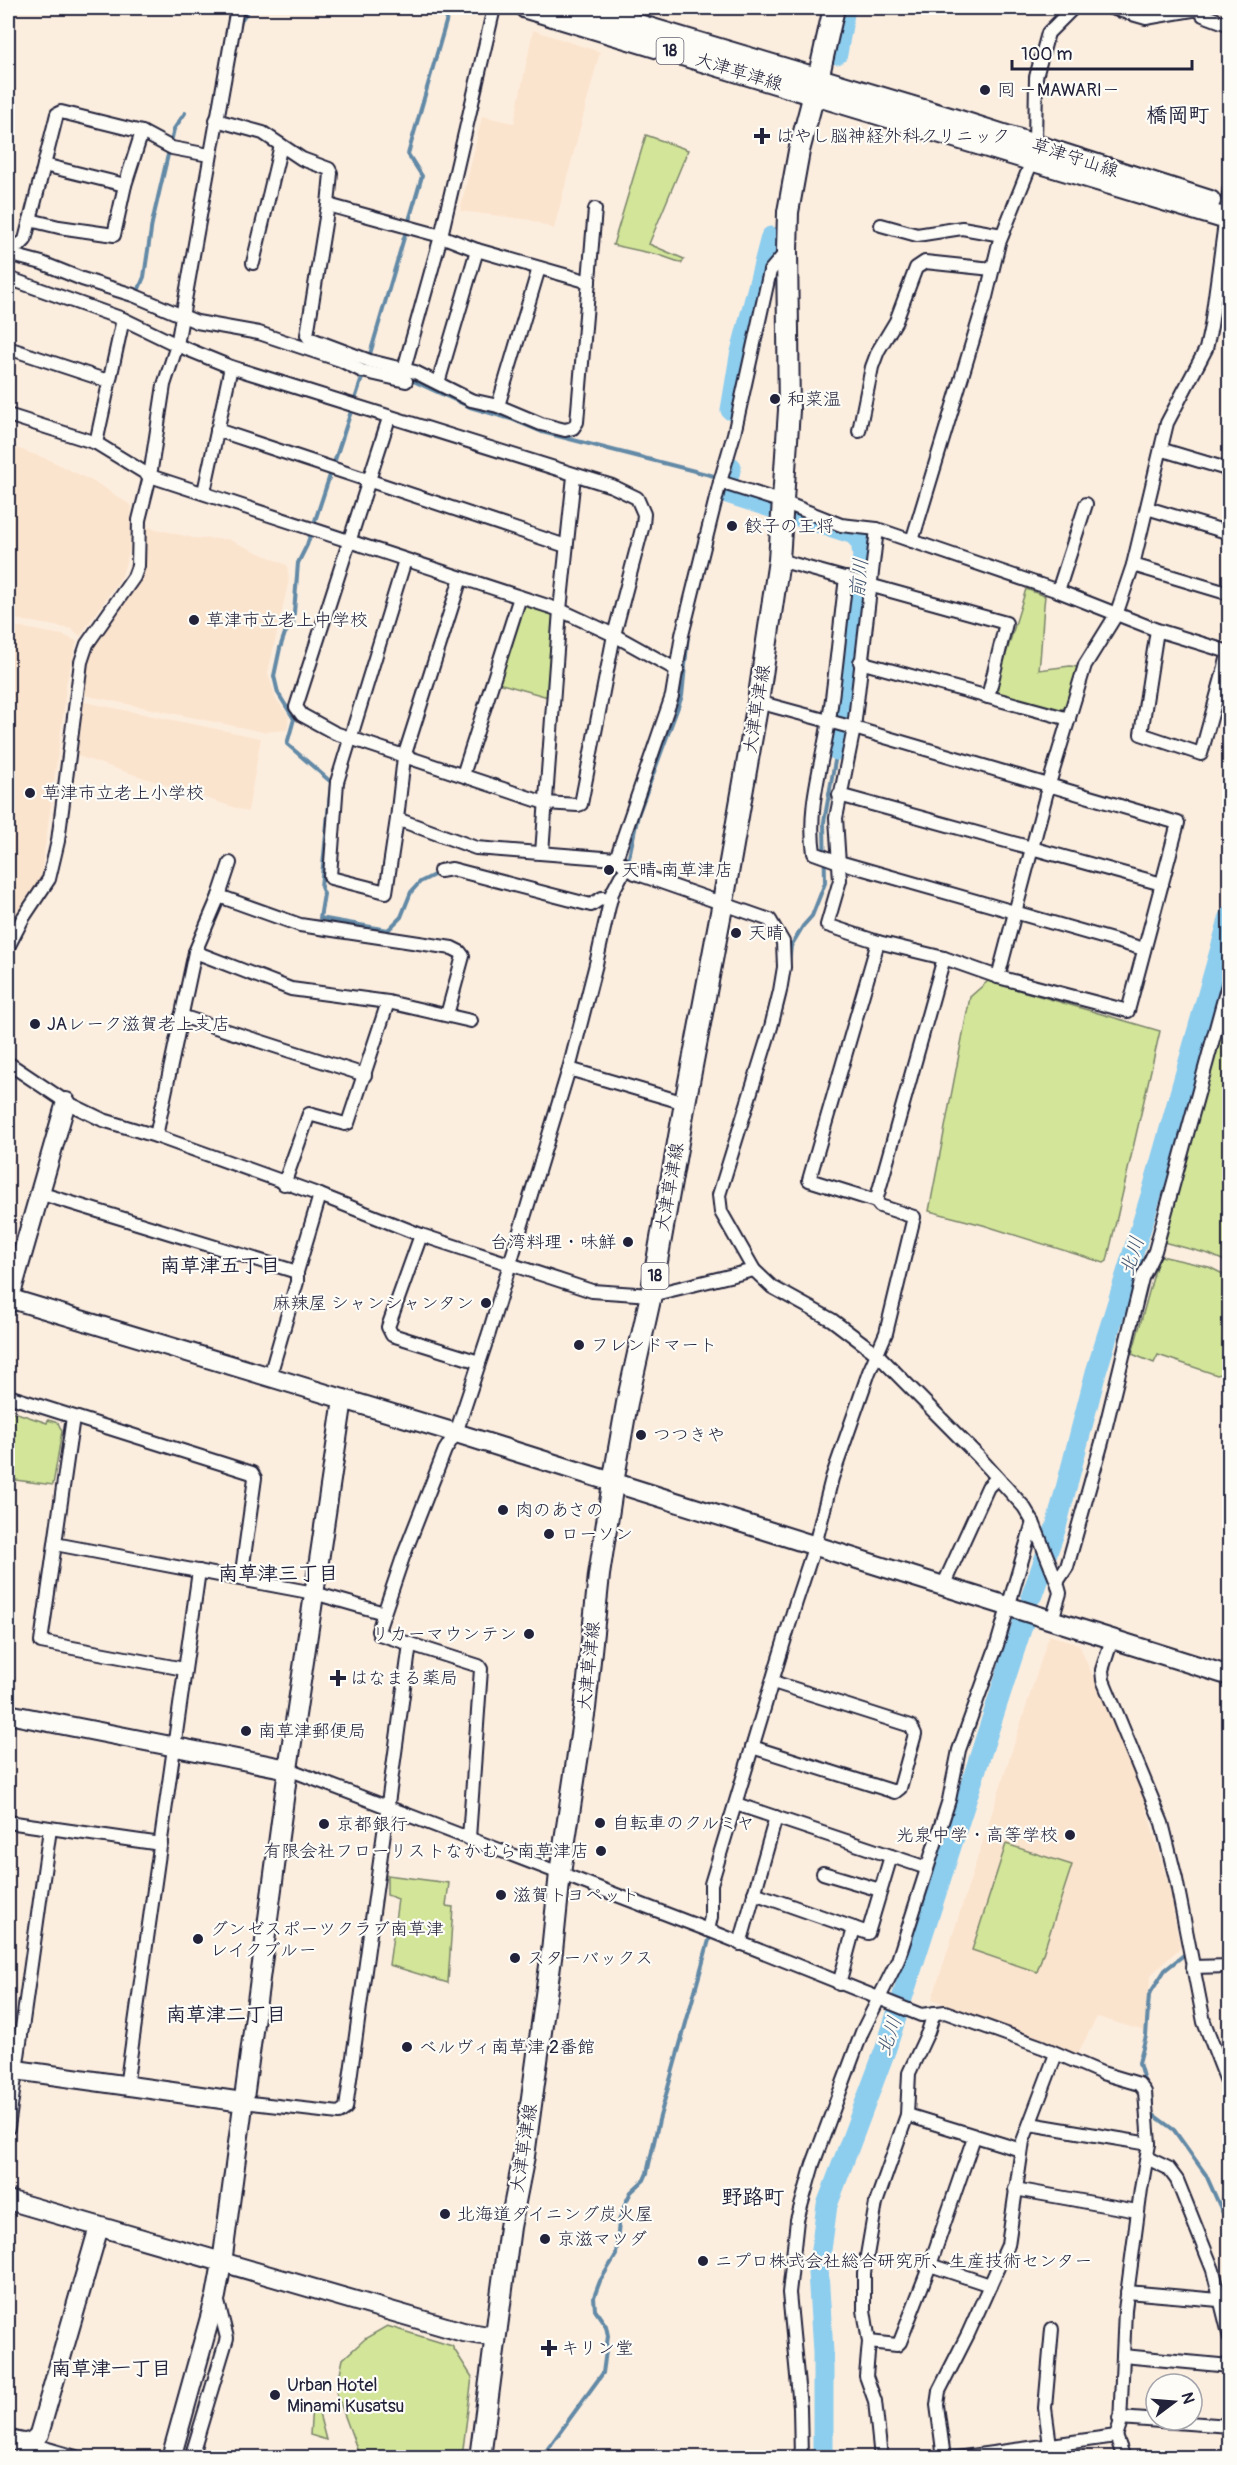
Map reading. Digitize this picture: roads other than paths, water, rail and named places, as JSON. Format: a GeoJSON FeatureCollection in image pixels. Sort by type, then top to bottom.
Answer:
{"type":"FeatureCollection","features":[{"type":"Feature","properties":{"kind":"main road","name":"大津草津線"},"geometry":{"type":"LineString","coordinates":[[526,8],[816,87]]}},
{"type":"Feature","properties":{"kind":"main road","name":"大津草津線"},"geometry":{"type":"LineString","coordinates":[[582,8],[816,87]]}},
{"type":"Feature","properties":{"kind":"main road"},"geometry":{"type":"LineString","coordinates":[[816,87],[834,8]]}},
{"type":"Feature","properties":{"kind":"main road","name":"大津草津線"},"geometry":{"type":"LineString","coordinates":[[480,2457],[510,2227],[524,2156],[552,1951],[560,1873],[585,1708],[599,1575],[613,1483],[627,1403],[651,1295],[723,902],[758,702],[779,560],[789,410],[786,251],[788,212],[816,87]]}},
{"type":"Feature","properties":{"kind":"main road","name":"草津守山線"},"geometry":{"type":"LineString","coordinates":[[816,87],[960,121],[1033,154],[1227,213]]}},
{"type":"Feature","properties":{"kind":"street"},"geometry":{"type":"LineString","coordinates":[[8,947],[23,918],[49,879],[58,841],[81,662],[87,644],[136,572],[140,520],[150,476],[164,385],[177,345],[237,8]]}},
{"type":"Feature","properties":{"kind":"street"},"geometry":{"type":"LineString","coordinates":[[405,375],[441,236],[494,8]]}},
{"type":"Feature","properties":{"kind":"street"},"geometry":{"type":"LineString","coordinates":[[912,541],[986,297],[1002,234],[1033,154],[1036,77],[1048,33],[1073,8]]}},
{"type":"Feature","properties":{"kind":"street"},"geometry":{"type":"LineString","coordinates":[[1111,8],[1146,18],[1198,8],[1203,15],[1230,25]]}},
{"type":"Feature","properties":{"kind":"street"},"geometry":{"type":"LineString","coordinates":[[8,244],[20,245],[25,240],[57,114],[61,112],[142,132],[172,148],[209,155]]}},
{"type":"Feature","properties":{"kind":"street"},"geometry":{"type":"LineString","coordinates":[[216,120],[263,133],[302,159],[328,169],[331,173],[328,206],[307,335],[335,353]]}},
{"type":"Feature","properties":{"kind":"street"},"geometry":{"type":"LineString","coordinates":[[30,220],[58,227],[114,235],[125,185],[142,132]]}},
{"type":"Feature","properties":{"kind":"street"},"geometry":{"type":"LineString","coordinates":[[253,263],[281,145]]}},
{"type":"Feature","properties":{"kind":"street"},"geometry":{"type":"LineString","coordinates":[[44,165],[125,185]]}},
{"type":"Feature","properties":{"kind":"street"},"geometry":{"type":"LineString","coordinates":[[998,977],[1049,784],[1085,664],[1116,615],[1133,565],[1167,423],[1206,349],[1230,186]]}},
{"type":"Feature","properties":{"kind":"street"},"geometry":{"type":"LineString","coordinates":[[328,206],[441,236],[477,250],[589,282]]}},
{"type":"Feature","properties":{"kind":"street"},"geometry":{"type":"LineString","coordinates":[[8,254],[42,263],[133,295],[197,322],[259,333],[370,361],[405,375],[416,372],[471,400],[498,406],[541,424],[564,430],[573,428],[577,422],[596,209]]}},
{"type":"Feature","properties":{"kind":"street"},"geometry":{"type":"LineString","coordinates":[[881,225],[917,235],[962,228],[1002,234]]}},
{"type":"Feature","properties":{"kind":"street"},"geometry":{"type":"LineString","coordinates":[[438,383],[477,250]]}},
{"type":"Feature","properties":{"kind":"street"},"geometry":{"type":"LineString","coordinates":[[616,859],[672,696],[682,635],[734,434],[770,271],[786,251]]}},
{"type":"Feature","properties":{"kind":"street"},"geometry":{"type":"LineString","coordinates":[[859,431],[872,368],[878,351],[896,321],[916,268],[925,262],[992,269]]}},
{"type":"Feature","properties":{"kind":"street"},"geometry":{"type":"LineString","coordinates":[[498,406],[539,268]]}},
{"type":"Feature","properties":{"kind":"street"},"geometry":{"type":"LineString","coordinates":[[8,278],[123,319],[177,345],[231,367],[612,486],[632,495],[641,505],[643,525],[614,635],[581,804],[545,803],[404,757],[335,733],[302,715],[296,706],[389,418]]}},
{"type":"Feature","properties":{"kind":"street"},"geometry":{"type":"LineString","coordinates":[[96,443],[123,319]]}},
{"type":"Feature","properties":{"kind":"street"},"geometry":{"type":"LineString","coordinates":[[8,348],[108,381]]}},
{"type":"Feature","properties":{"kind":"street"},"geometry":{"type":"LineString","coordinates":[[204,492],[231,367]]}},
{"type":"Feature","properties":{"kind":"street"},"geometry":{"type":"LineString","coordinates":[[8,415],[96,443],[150,476],[560,610],[614,635],[677,670]]}},
{"type":"Feature","properties":{"kind":"street"},"geometry":{"type":"LineString","coordinates":[[217,430],[566,546]]}},
{"type":"Feature","properties":{"kind":"street"},"geometry":{"type":"LineString","coordinates":[[1162,450],[1230,470]]}},
{"type":"Feature","properties":{"kind":"street"},"geometry":{"type":"LineString","coordinates":[[542,853],[560,610],[574,476]]}},
{"type":"Feature","properties":{"kind":"street"},"geometry":{"type":"LineString","coordinates":[[720,483],[783,502],[841,525],[877,529],[1058,591],[1157,630],[1229,652],[1201,754],[1141,734],[1157,630]]}},
{"type":"Feature","properties":{"kind":"street"},"geometry":{"type":"LineString","coordinates":[[1058,591],[1086,504]]}},
{"type":"Feature","properties":{"kind":"street"},"geometry":{"type":"LineString","coordinates":[[1147,508],[1230,533]]}},
{"type":"Feature","properties":{"kind":"street"},"geometry":{"type":"LineString","coordinates":[[877,529],[858,581],[828,721],[812,808],[810,831],[814,853],[1144,949]]}},
{"type":"Feature","properties":{"kind":"street"},"geometry":{"type":"LineString","coordinates":[[405,560],[337,782],[331,878],[386,892],[404,757],[461,578]]}},
{"type":"Feature","properties":{"kind":"street"},"geometry":{"type":"LineString","coordinates":[[779,560],[1006,623],[988,697]]}},
{"type":"Feature","properties":{"kind":"street"},"geometry":{"type":"LineString","coordinates":[[1133,565],[1230,594]]}},
{"type":"Feature","properties":{"kind":"street"},"geometry":{"type":"LineString","coordinates":[[758,702],[854,728],[1049,784],[1178,823],[1128,1011],[998,977],[944,958],[878,942],[827,925],[840,880],[836,818],[854,728],[860,662],[858,581]]}},
{"type":"Feature","properties":{"kind":"street"},"geometry":{"type":"LineString","coordinates":[[463,775],[520,597]]}},
{"type":"Feature","properties":{"kind":"street"},"geometry":{"type":"LineString","coordinates":[[860,662],[1069,719]]}},
{"type":"Feature","properties":{"kind":"street"},"geometry":{"type":"LineString","coordinates":[[839,795],[1162,884]]}},
{"type":"Feature","properties":{"kind":"street"},"geometry":{"type":"LineString","coordinates":[[397,819],[476,848],[616,859],[635,873],[770,920],[783,942],[780,991],[719,1195],[721,1212],[754,1270],[772,1287],[831,1320],[877,1354],[978,1456],[1024,1507],[1035,1526],[1057,1580],[1059,1593],[1046,1618]]}},
{"type":"Feature","properties":{"kind":"street"},"geometry":{"type":"LineString","coordinates":[[156,1136],[195,952],[219,896],[230,863]]}},
{"type":"Feature","properties":{"kind":"street"},"geometry":{"type":"LineString","coordinates":[[469,1838],[481,1669],[479,1666],[379,1634],[378,1630],[403,1557],[445,1450],[456,1433],[569,1069],[611,899],[621,876],[629,868]]}},
{"type":"Feature","properties":{"kind":"street"},"geometry":{"type":"LineString","coordinates":[[440,870],[452,869],[591,905],[602,898],[611,899]]}},
{"type":"Feature","properties":{"kind":"street"},"geometry":{"type":"LineString","coordinates":[[219,896],[300,925],[452,948],[460,952],[463,956],[447,1015]]}},
{"type":"Feature","properties":{"kind":"street"},"geometry":{"type":"LineString","coordinates":[[708,1930],[711,1917],[711,1884],[815,1545],[832,1478],[886,1333],[914,1217],[880,1206],[876,1201],[809,1180],[878,942]]}},
{"type":"Feature","properties":{"kind":"street"},"geometry":{"type":"LineString","coordinates":[[195,952],[291,989],[388,1002],[471,1021]]}},
{"type":"Feature","properties":{"kind":"street"},"geometry":{"type":"LineString","coordinates":[[876,1201],[944,958]]}},
{"type":"Feature","properties":{"kind":"street"},"geometry":{"type":"LineString","coordinates":[[1057,1580],[1067,1567],[1102,1442],[1142,1278],[1155,1251],[1230,976]]}},
{"type":"Feature","properties":{"kind":"street"},"geometry":{"type":"LineString","coordinates":[[284,1184],[309,1114],[348,1123],[388,1002]]}},
{"type":"Feature","properties":{"kind":"street"},"geometry":{"type":"LineString","coordinates":[[181,1016],[365,1075]]}},
{"type":"Feature","properties":{"kind":"street"},"geometry":{"type":"LineString","coordinates":[[8,1064],[66,1102],[103,1120],[156,1136],[421,1234],[592,1292],[651,1295],[754,1270]]}},
{"type":"Feature","properties":{"kind":"street"},"geometry":{"type":"LineString","coordinates":[[569,1069],[685,1103]]}},
{"type":"Feature","properties":{"kind":"street"},"geometry":{"type":"LineString","coordinates":[[66,1102],[8,1300],[456,1433],[1230,1676]]}},
{"type":"Feature","properties":{"kind":"street"},"geometry":{"type":"LineString","coordinates":[[39,1193],[297,1272]]}},
{"type":"Feature","properties":{"kind":"street"},"geometry":{"type":"LineString","coordinates":[[273,1365],[320,1195]]}},
{"type":"Feature","properties":{"kind":"street"},"geometry":{"type":"LineString","coordinates":[[421,1234],[387,1326],[392,1335],[479,1362]]}},
{"type":"Feature","properties":{"kind":"street"},"geometry":{"type":"LineString","coordinates":[[8,1396],[252,1473],[255,1478],[242,1579]]}},
{"type":"Feature","properties":{"kind":"street"},"geometry":{"type":"LineString","coordinates":[[171,2457],[216,2296],[222,2263],[288,1769],[343,1399]]}},
{"type":"Feature","properties":{"kind":"street"},"geometry":{"type":"LineString","coordinates":[[73,1417],[41,1642],[184,1669]]}},
{"type":"Feature","properties":{"kind":"street"},"geometry":{"type":"LineString","coordinates":[[943,1587],[988,1487],[997,1478]]}},
{"type":"Feature","properties":{"kind":"street"},"geometry":{"type":"LineString","coordinates":[[801,2457],[800,2407],[789,2293],[797,2220],[813,2164],[862,2032],[898,1960],[950,1800],[959,1750],[1010,1608],[1035,1526]]}},
{"type":"Feature","properties":{"kind":"street"},"geometry":{"type":"LineString","coordinates":[[55,1544],[314,1593],[384,1613]]}},
{"type":"Feature","properties":{"kind":"street"},"geometry":{"type":"LineString","coordinates":[[126,2087],[199,1571]]}},
{"type":"Feature","properties":{"kind":"street"},"geometry":{"type":"LineString","coordinates":[[1112,1639],[1102,1670],[1103,1680],[1162,1823],[1176,1879],[1204,2022],[1230,2089]]}},
{"type":"Feature","properties":{"kind":"street"},"geometry":{"type":"LineString","coordinates":[[16,2070],[126,2087],[339,2114],[346,2108],[410,1644]]}},
{"type":"Feature","properties":{"kind":"street"},"geometry":{"type":"LineString","coordinates":[[752,1747],[895,1792],[900,1788],[915,1734],[910,1726],[773,1682]]}},
{"type":"Feature","properties":{"kind":"street"},"geometry":{"type":"LineString","coordinates":[[8,1714],[288,1769],[708,1930],[880,2000],[927,2014],[945,2012],[1102,2073],[1139,2084],[1145,2092],[1149,2144],[1137,2211],[1127,2292],[1116,2436],[1124,2457]]}},
{"type":"Feature","properties":{"kind":"street"},"geometry":{"type":"LineString","coordinates":[[736,1804],[927,1868]]}},
{"type":"Feature","properties":{"kind":"street"},"geometry":{"type":"LineString","coordinates":[[741,1944],[776,1817]]}},
{"type":"Feature","properties":{"kind":"street"},"geometry":{"type":"LineString","coordinates":[[8,1822],[161,1844]]}},
{"type":"Feature","properties":{"kind":"street"},"geometry":{"type":"LineString","coordinates":[[8,2128],[50,1828]]}},
{"type":"Feature","properties":{"kind":"street"},"geometry":{"type":"LineString","coordinates":[[754,1893],[868,1933],[891,1856]]}},
{"type":"Feature","properties":{"kind":"street"},"geometry":{"type":"LineString","coordinates":[[823,1873],[880,1890]]}},
{"type":"Feature","properties":{"kind":"street"},"geometry":{"type":"LineString","coordinates":[[839,1984],[854,1928]]}},
{"type":"Feature","properties":{"kind":"street"},"geometry":{"type":"LineString","coordinates":[[1192,1967],[1230,1966]]}},
{"type":"Feature","properties":{"kind":"street"},"geometry":{"type":"LineString","coordinates":[[881,2457],[875,2401],[866,2376],[869,2342],[864,2310],[864,2273],[876,2203],[907,2115],[909,2073],[928,2032],[927,2014]]}},
{"type":"Feature","properties":{"kind":"street"},"geometry":{"type":"LineString","coordinates":[[944,2457],[937,2405],[939,2391],[1008,2245],[1021,2150],[1056,2054]]}},
{"type":"Feature","properties":{"kind":"street"},"geometry":{"type":"LineString","coordinates":[[907,2115],[1021,2150]]}},
{"type":"Feature","properties":{"kind":"street"},"geometry":{"type":"LineString","coordinates":[[1030,2124],[1149,2144]]}},
{"type":"Feature","properties":{"kind":"street"},"geometry":{"type":"LineString","coordinates":[[869,2342],[897,2345],[900,2342],[930,2265],[974,2137]]}},
{"type":"Feature","properties":{"kind":"street"},"geometry":{"type":"LineString","coordinates":[[1147,2158],[1168,2168],[1178,2180],[1213,2270],[1230,2338]]}},
{"type":"Feature","properties":{"kind":"street"},"geometry":{"type":"LineString","coordinates":[[1015,2189],[1137,2211]]}},
{"type":"Feature","properties":{"kind":"street"},"geometry":{"type":"LineString","coordinates":[[8,2200],[463,2332],[495,2337]]}},
{"type":"Feature","properties":{"kind":"street"},"geometry":{"type":"LineString","coordinates":[[8,2439],[26,2444],[39,2434],[99,2227]]}},
{"type":"Feature","properties":{"kind":"street"},"geometry":{"type":"LineString","coordinates":[[930,2265],[990,2285]]}},
{"type":"Feature","properties":{"kind":"street"},"geometry":{"type":"LineString","coordinates":[[1127,2292],[1219,2300]]}},
{"type":"Feature","properties":{"kind":"street"},"geometry":{"type":"LineString","coordinates":[[191,2457],[227,2338],[216,2296]]}},
{"type":"Feature","properties":{"kind":"street"},"geometry":{"type":"LineString","coordinates":[[1050,2445],[1045,2408],[1052,2329]]}},
{"type":"Feature","properties":{"kind":"street"},"geometry":{"type":"LineString","coordinates":[[1123,2356],[1230,2366]]}},
{"type":"Feature","properties":{"kind":"street"},"geometry":{"type":"LineString","coordinates":[[1119,2418],[1230,2426]]}},
{"type":"Feature","properties":{"kind":"street"},"geometry":{"type":"LineString","coordinates":[[956,2457],[984,2456],[1116,2436]]}},
{"type":"Feature","properties":{"kind":"street"},"geometry":{"type":"LineString","coordinates":[[34,2440],[40,2447],[79,2457]]}},
{"type":"Feature","properties":{"kind":"waterway"},"geometry":{"type":"LineString","coordinates":[[239,23],[250,8]]}},
{"type":"Feature","properties":{"kind":"waterway"},"geometry":{"type":"LineString","coordinates":[[370,354],[422,176],[408,154],[450,8]]}},
{"type":"Feature","properties":{"kind":"waterway","name":"前川"},"geometry":{"type":"LineString","coordinates":[[837,54],[845,8]]}},
{"type":"Feature","properties":{"kind":"waterway"},"geometry":{"type":"LineString","coordinates":[[138,291],[144,277],[152,223],[174,129],[185,113]]}},
{"type":"Feature","properties":{"kind":"waterway","name":"前川"},"geometry":{"type":"LineString","coordinates":[[731,410],[740,356],[771,237]]}},
{"type":"Feature","properties":{"kind":"waterway"},"geometry":{"type":"LineString","coordinates":[[363,375],[307,545],[298,563],[293,625],[285,633],[274,676],[278,693],[294,719],[287,744],[331,782],[321,887],[324,894],[320,918],[388,930],[401,917],[411,892],[420,882],[438,873]]}},
{"type":"Feature","properties":{"kind":"waterway"},"geometry":{"type":"LineString","coordinates":[[409,379],[470,407],[511,419],[542,432],[718,477]]}},
{"type":"Feature","properties":{"kind":"waterway","name":"前川"},"geometry":{"type":"LineString","coordinates":[[731,467],[724,492],[854,534],[861,542],[863,555],[837,750]]}},
{"type":"Feature","properties":{"kind":"waterway"},"geometry":{"type":"LineString","coordinates":[[624,863],[629,857],[638,815],[682,696],[688,635]]}},
{"type":"Feature","properties":{"kind":"waterway"},"geometry":{"type":"LineString","coordinates":[[789,964],[791,946],[812,916],[825,883],[824,822],[837,750]]}},
{"type":"Feature","properties":{"kind":"waterway","name":"北川"},"geometry":{"type":"LineString","coordinates":[[1032,1595],[1056,1527],[1096,1372],[1153,1189],[1230,916]]}},
{"type":"Feature","properties":{"kind":"waterway"},"geometry":{"type":"LineString","coordinates":[[781,1011],[785,995]]}},
{"type":"Feature","properties":{"kind":"waterway","name":"北川"},"geometry":{"type":"LineString","coordinates":[[823,2458],[823,2352],[818,2272],[827,2205],[886,2048],[1023,1623]]}},
{"type":"Feature","properties":{"kind":"waterway"},"geometry":{"type":"LineString","coordinates":[[541,2458],[603,2373],[608,2336],[606,2326],[595,2310],[594,2297],[600,2281],[616,2255],[619,2221],[625,2204],[631,2192],[644,2180],[647,2173],[659,2120],[709,1940]]}},
{"type":"Feature","properties":{"kind":"waterway"},"geometry":{"type":"LineString","coordinates":[[1146,2087],[1139,2063],[1146,2036],[1149,1995],[1165,1970],[1185,1954]]}},
{"type":"Feature","properties":{"kind":"waterway"},"geometry":{"type":"LineString","coordinates":[[1149,2094],[1152,2100],[1151,2113],[1174,2130],[1206,2175],[1230,2229]]}},
{"type":"Feature","properties":{"kind":"place","name":"囘 －MAWARI－"},"geometry":{"type":"Point","coordinates":[985,90]}},
{"type":"Feature","properties":{"kind":"place","name":"はやし脳神経外科クリニック"},"geometry":{"type":"Point","coordinates":[762,136]}},
{"type":"Feature","properties":{"kind":"place","name":"和菜温"},"geometry":{"type":"Point","coordinates":[775,399]}},
{"type":"Feature","properties":{"kind":"place","name":"餃子の王将"},"geometry":{"type":"Point","coordinates":[732,526]}},
{"type":"Feature","properties":{"kind":"place","name":"草津市立老上中学校"},"geometry":{"type":"Point","coordinates":[194,620]}},
{"type":"Feature","properties":{"kind":"place","name":"草津市立老上小学校"},"geometry":{"type":"Point","coordinates":[30,793]}},
{"type":"Feature","properties":{"kind":"place","name":"天晴 南草津店"},"geometry":{"type":"Point","coordinates":[609,870]}},
{"type":"Feature","properties":{"kind":"place","name":"天晴"},"geometry":{"type":"Point","coordinates":[736,933]}},
{"type":"Feature","properties":{"kind":"place","name":"JAレーク滋賀老上支店"},"geometry":{"type":"Point","coordinates":[35,1024]}},
{"type":"Feature","properties":{"kind":"place","name":"台湾料理・味鮮"},"geometry":{"type":"Point","coordinates":[628,1242]}},
{"type":"Feature","properties":{"kind":"place","name":"麻辣屋 シャンシャンタン"},"geometry":{"type":"Point","coordinates":[486,1303]}},
{"type":"Feature","properties":{"kind":"place","name":"フレンドマート"},"geometry":{"type":"Point","coordinates":[579,1345]}},
{"type":"Feature","properties":{"kind":"place","name":"つつきや"},"geometry":{"type":"Point","coordinates":[641,1435]}},
{"type":"Feature","properties":{"kind":"place","name":"肉のあさの"},"geometry":{"type":"Point","coordinates":[503,1510]}},
{"type":"Feature","properties":{"kind":"place","name":"ローソン"},"geometry":{"type":"Point","coordinates":[549,1534]}},
{"type":"Feature","properties":{"kind":"place","name":"リカーマウンテン"},"geometry":{"type":"Point","coordinates":[529,1634]}},
{"type":"Feature","properties":{"kind":"place","name":"はなまる薬局"},"geometry":{"type":"Point","coordinates":[338,1678]}},
{"type":"Feature","properties":{"kind":"place","name":"南草津郵便局"},"geometry":{"type":"Point","coordinates":[246,1731]}},
{"type":"Feature","properties":{"kind":"place","name":"自転車のクルミヤ"},"geometry":{"type":"Point","coordinates":[600,1823]}},
{"type":"Feature","properties":{"kind":"place","name":"京都銀行"},"geometry":{"type":"Point","coordinates":[324,1824]}},
{"type":"Feature","properties":{"kind":"place","name":"光泉中学・高等学校"},"geometry":{"type":"Point","coordinates":[1070,1835]}},
{"type":"Feature","properties":{"kind":"place","name":"有限会社フローリストなかむら南草津店"},"geometry":{"type":"Point","coordinates":[601,1851]}},
{"type":"Feature","properties":{"kind":"place","name":"滋賀トヨペット"},"geometry":{"type":"Point","coordinates":[501,1895]}},
{"type":"Feature","properties":{"kind":"place","name":"グンゼスポーツクラブ南草津 レイクブルー"},"geometry":{"type":"Point","coordinates":[198,1939]}},
{"type":"Feature","properties":{"kind":"place","name":"スターバックス"},"geometry":{"type":"Point","coordinates":[515,1958]}},
{"type":"Feature","properties":{"kind":"place","name":"ベルヴィ南草津 2番館"},"geometry":{"type":"Point","coordinates":[407,2047]}},
{"type":"Feature","properties":{"kind":"place","name":"北海道ダイニング炭火屋"},"geometry":{"type":"Point","coordinates":[445,2214]}},
{"type":"Feature","properties":{"kind":"place","name":"京滋マツダ"},"geometry":{"type":"Point","coordinates":[545,2239]}},
{"type":"Feature","properties":{"kind":"place","name":"ニプロ株式会社総合研究所、生産技術センター"},"geometry":{"type":"Point","coordinates":[703,2261]}},
{"type":"Feature","properties":{"kind":"place","name":"キリン堂"},"geometry":{"type":"Point","coordinates":[549,2348]}},
{"type":"Feature","properties":{"kind":"place","name":"Urban Hotel Minami Kusatsu"},"geometry":{"type":"Point","coordinates":[275,2395]}},
{"type":"Feature","properties":{"kind":"district","name":"橋岡町"},"geometry":{"type":"Point","coordinates":[1178,115]}},
{"type":"Feature","properties":{"kind":"district","name":"南草津五丁目"},"geometry":{"type":"Point","coordinates":[220,1265]}},
{"type":"Feature","properties":{"kind":"district","name":"南草津三丁目"},"geometry":{"type":"Point","coordinates":[278,1573]}},
{"type":"Feature","properties":{"kind":"district","name":"南草津二丁目"},"geometry":{"type":"Point","coordinates":[226,2014]}},
{"type":"Feature","properties":{"kind":"district","name":"野路町"},"geometry":{"type":"Point","coordinates":[753,2197]}},
{"type":"Feature","properties":{"kind":"district","name":"南草津一丁目"},"geometry":{"type":"Point","coordinates":[111,2368]}}]}
